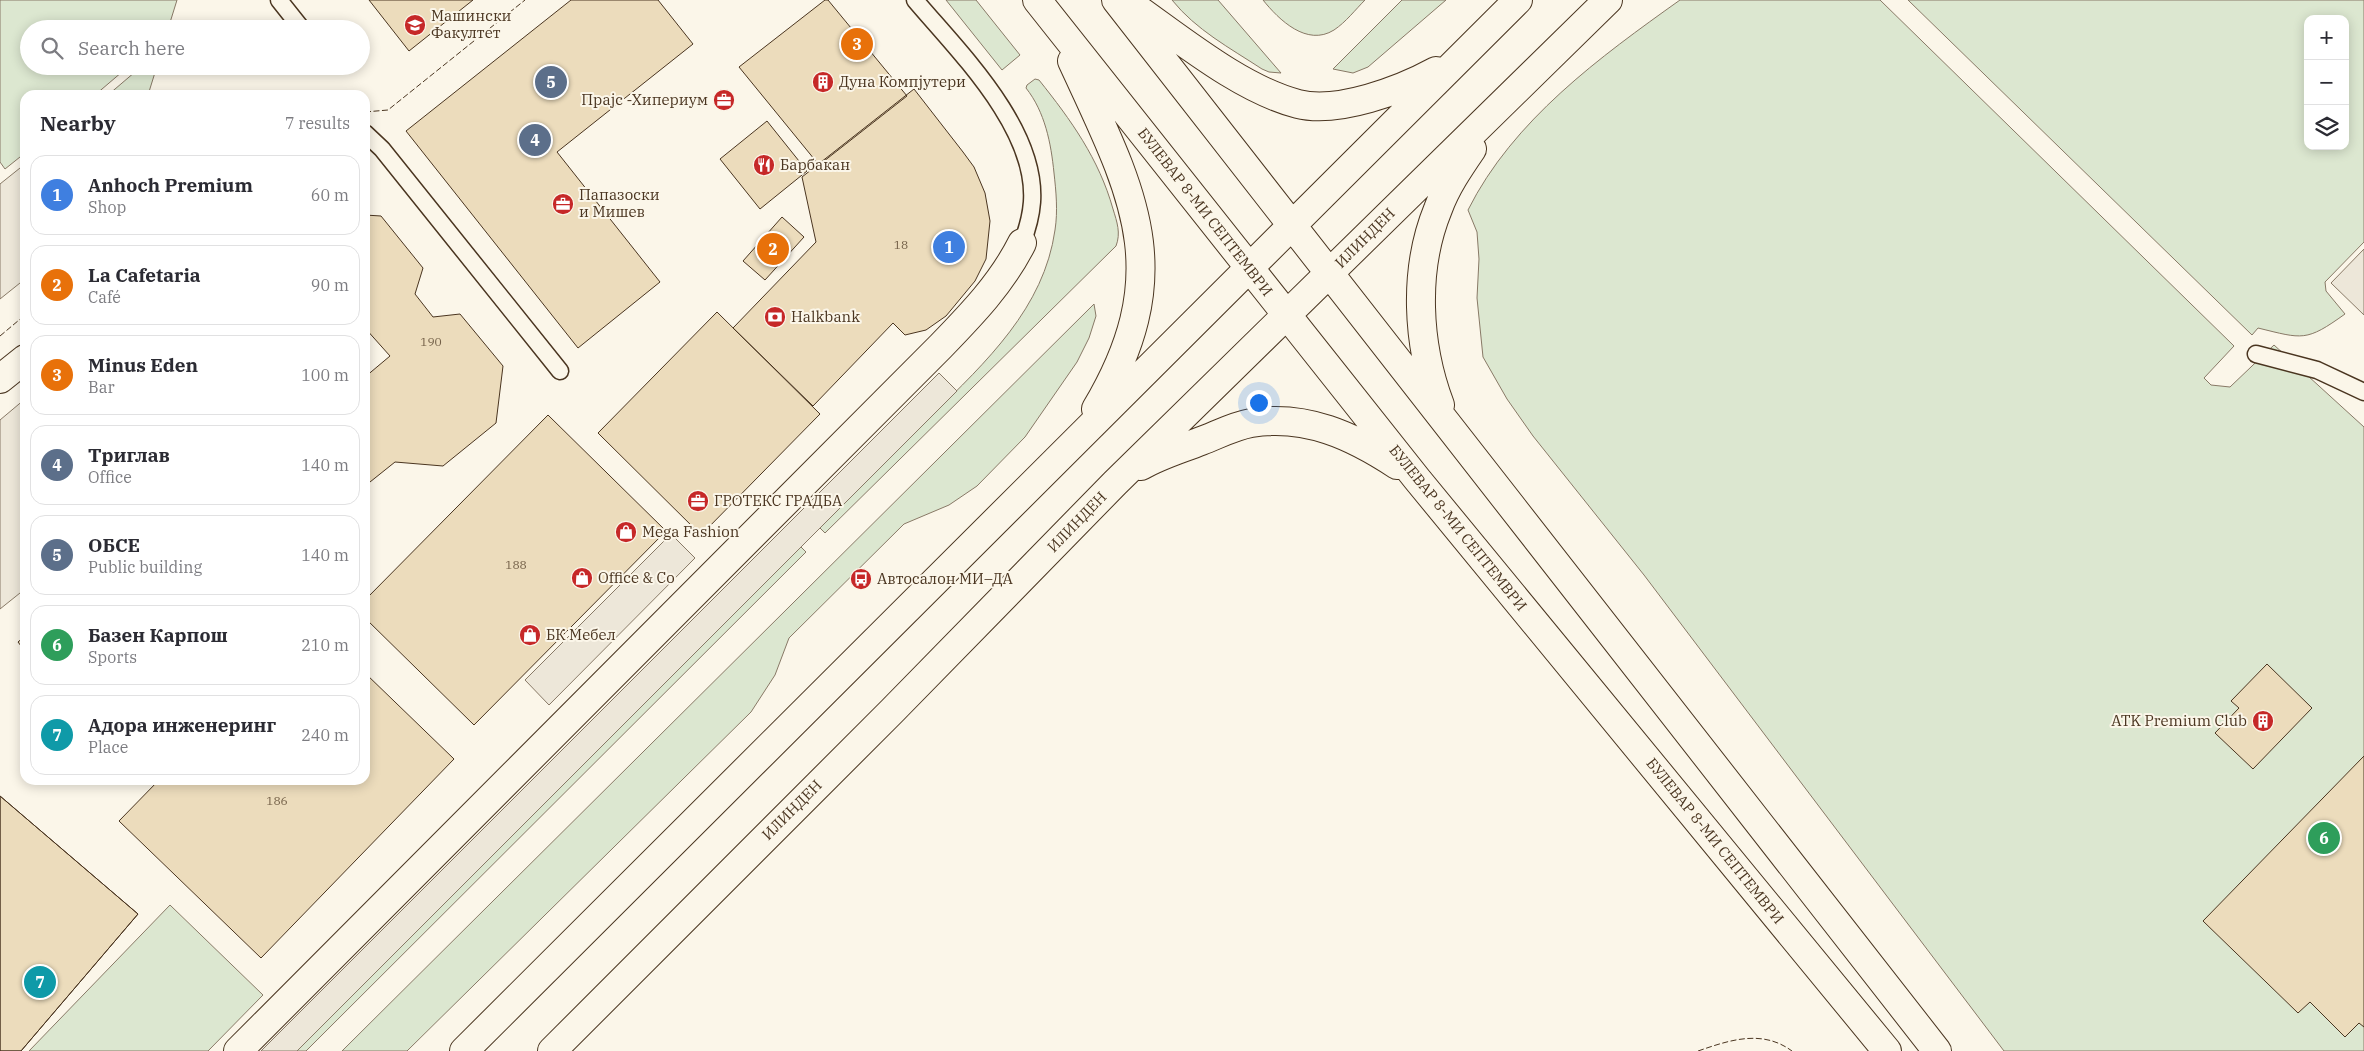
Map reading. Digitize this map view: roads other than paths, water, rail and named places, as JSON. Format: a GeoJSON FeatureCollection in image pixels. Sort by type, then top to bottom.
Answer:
{"type":"FeatureCollection","features":[{"type":"Feature","properties":{"kind":"street","name":"БУЛЕВАР 8-МИ СЕПТЕМВРИ"},"geometry":{"type":"LineString","coordinates":[[1036,0],[1417,479],[1886,1051]]}},
{"type":"Feature","properties":{"kind":"street"},"geometry":{"type":"LineString","coordinates":[[1116,0],[1937,1051]]}},
{"type":"Feature","properties":{"kind":"street"},"geometry":{"type":"LineString","coordinates":[[1126,0],[1218,65],[1266,93],[1299,105],[1322,106],[1378,97],[1416,82],[1459,58]]}},
{"type":"Feature","properties":{"kind":"street"},"geometry":{"type":"LineString","coordinates":[[464,1051],[1518,0]]}},
{"type":"Feature","properties":{"kind":"street","name":"ИЛИНДЕН"},"geometry":{"type":"LineString","coordinates":[[552,1051],[892,711],[1115,483],[1608,0]]}},
{"type":"Feature","properties":{"kind":"street"},"geometry":{"type":"LineString","coordinates":[[1055,24],[1124,178],[1136,218],[1141,260],[1138,300],[1126,352],[1108,388],[1074,444]]}},
{"type":"Feature","properties":{"kind":"street"},"geometry":{"type":"LineString","coordinates":[[1460,440],[1442,410],[1432,383],[1424,337],[1422,304],[1425,254],[1429,233],[1445,193],[1504,102]]}},
{"type":"Feature","properties":{"kind":"street"},"geometry":{"type":"LineString","coordinates":[[238,1051],[941,346],[991,292],[1010,267],[1022,243]]}},
{"type":"Feature","properties":{"kind":"street"},"geometry":{"type":"LineString","coordinates":[[0,379],[20,363]]}},
{"type":"Feature","properties":{"kind":"street"},"geometry":{"type":"LineString","coordinates":[[1115,483],[1154,459],[1249,423],[1276,420],[1319,426],[1349,437],[1371,448],[1417,479]]}},
{"type":"Feature","properties":{"kind":"lane"},"geometry":{"type":"LineString","coordinates":[[279,0],[295,20]]}},
{"type":"Feature","properties":{"kind":"lane"},"geometry":{"type":"LineString","coordinates":[[915,0],[988,90],[1013,127],[1023,148],[1029,170],[1032,201],[1029,224],[1022,243]]}},
{"type":"Feature","properties":{"kind":"lane"},"geometry":{"type":"LineString","coordinates":[[370,138],[382,149],[560,371]]}},
{"type":"Feature","properties":{"kind":"lane"},"geometry":{"type":"LineString","coordinates":[[2256,354],[2317,370],[2364,392]]}},
{"type":"Feature","properties":{"kind":"place","name":"Машински Факултет"},"geometry":{"type":"Point","coordinates":[415,25]}},
{"type":"Feature","properties":{"kind":"place","name":"Minus Eden"},"geometry":{"type":"Point","coordinates":[857,44]}},
{"type":"Feature","properties":{"kind":"place","name":"ОБСЕ"},"geometry":{"type":"Point","coordinates":[551,82]}},
{"type":"Feature","properties":{"kind":"place","name":"Дуна Компјутери"},"geometry":{"type":"Point","coordinates":[823,82]}},
{"type":"Feature","properties":{"kind":"place","name":"Прајс -Хипериум"},"geometry":{"type":"Point","coordinates":[724,100]}},
{"type":"Feature","properties":{"kind":"place","name":"Триглав"},"geometry":{"type":"Point","coordinates":[535,140]}},
{"type":"Feature","properties":{"kind":"place","name":"Барбакан"},"geometry":{"type":"Point","coordinates":[764,165]}},
{"type":"Feature","properties":{"kind":"place","name":"Папазоски и Мишев"},"geometry":{"type":"Point","coordinates":[563,204]}},
{"type":"Feature","properties":{"kind":"place","name":"Anhoch Premium"},"geometry":{"type":"Point","coordinates":[949,247]}},
{"type":"Feature","properties":{"kind":"place","name":"La Cafetaria"},"geometry":{"type":"Point","coordinates":[773,249]}},
{"type":"Feature","properties":{"kind":"place","name":"Halkbank"},"geometry":{"type":"Point","coordinates":[775,317]}},
{"type":"Feature","properties":{"kind":"place","name":"ГРОТЕКС ГРАДБА"},"geometry":{"type":"Point","coordinates":[698,501]}},
{"type":"Feature","properties":{"kind":"place","name":"Mega Fashion"},"geometry":{"type":"Point","coordinates":[626,532]}},
{"type":"Feature","properties":{"kind":"place","name":"Office & Co"},"geometry":{"type":"Point","coordinates":[582,578]}},
{"type":"Feature","properties":{"kind":"place","name":"Автосалон МИ–ДА"},"geometry":{"type":"Point","coordinates":[861,579]}},
{"type":"Feature","properties":{"kind":"place","name":"БК Мебел"},"geometry":{"type":"Point","coordinates":[530,635]}},
{"type":"Feature","properties":{"kind":"place","name":"ATK Premium Club"},"geometry":{"type":"Point","coordinates":[2263,721]}},
{"type":"Feature","properties":{"kind":"place","name":"Базен Карпош"},"geometry":{"type":"Point","coordinates":[2324,838]}},
{"type":"Feature","properties":{"kind":"place","name":"Адора инженеринг"},"geometry":{"type":"Point","coordinates":[40,982]}}]}
